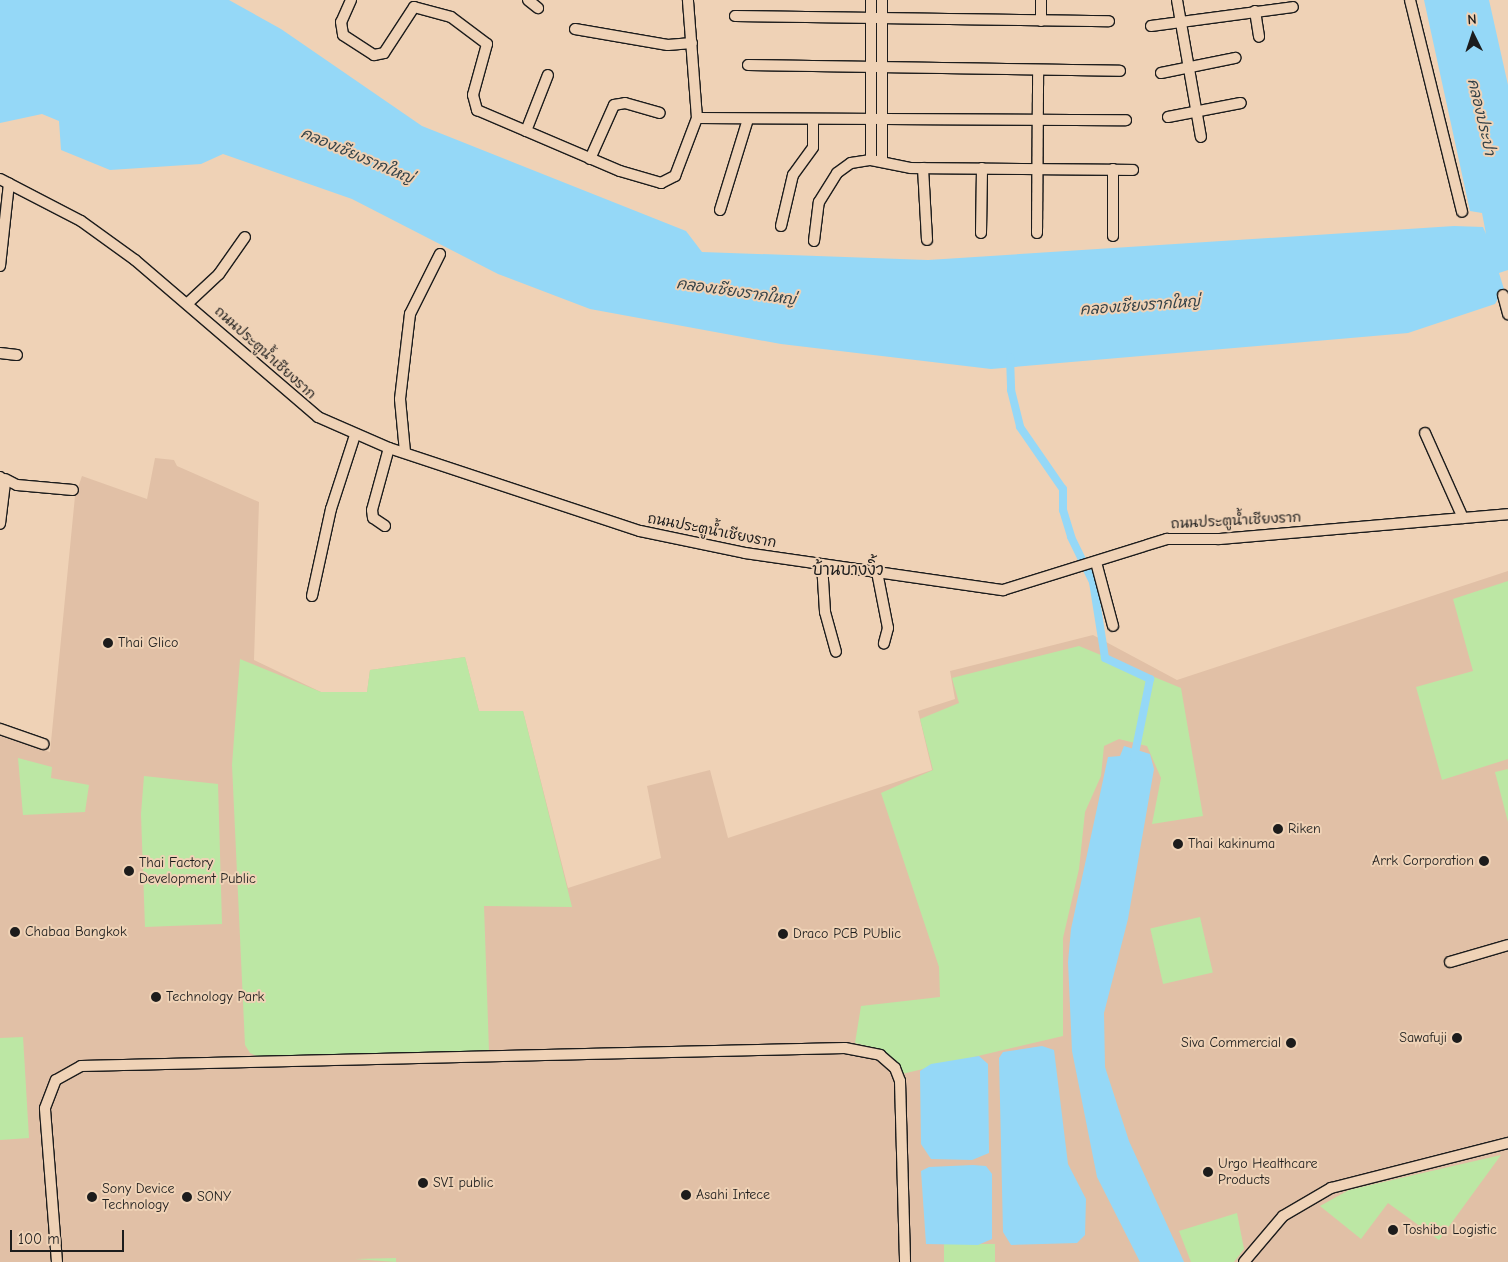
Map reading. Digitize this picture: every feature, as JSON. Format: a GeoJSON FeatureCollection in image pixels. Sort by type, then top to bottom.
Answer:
{"type":"FeatureCollection","features":[{"type":"Feature","properties":{"kind":"street"},"geometry":{"type":"LineString","coordinates":[[351,0],[341,22],[343,35],[374,55],[384,53],[418,6],[451,17],[484,40],[488,49],[473,104],[477,110],[590,159],[670,182],[697,118],[688,0]]}},
{"type":"Feature","properties":{"kind":"street"},"geometry":{"type":"LineString","coordinates":[[528,0],[538,8]]}},
{"type":"Feature","properties":{"kind":"street"},"geometry":{"type":"LineString","coordinates":[[872,0],[876,20],[876,160]]}},
{"type":"Feature","properties":{"kind":"street"},"geometry":{"type":"LineString","coordinates":[[876,20],[882,0]]}},
{"type":"Feature","properties":{"kind":"street"},"geometry":{"type":"LineString","coordinates":[[1040,0],[1040,20]]}},
{"type":"Feature","properties":{"kind":"street"},"geometry":{"type":"LineString","coordinates":[[1177,0],[1198,110],[1201,137]]}},
{"type":"Feature","properties":{"kind":"street"},"geometry":{"type":"LineString","coordinates":[[1410,0],[1462,212]]}},
{"type":"Feature","properties":{"kind":"street"},"geometry":{"type":"LineString","coordinates":[[1151,26],[1293,7]]}},
{"type":"Feature","properties":{"kind":"street"},"geometry":{"type":"LineString","coordinates":[[1255,11],[1259,37]]}},
{"type":"Feature","properties":{"kind":"street"},"geometry":{"type":"LineString","coordinates":[[735,16],[876,20],[1108,21]]}},
{"type":"Feature","properties":{"kind":"street"},"geometry":{"type":"LineString","coordinates":[[575,29],[668,45],[692,43]]}},
{"type":"Feature","properties":{"kind":"street"},"geometry":{"type":"LineString","coordinates":[[1161,73],[1235,58]]}},
{"type":"Feature","properties":{"kind":"street"},"geometry":{"type":"LineString","coordinates":[[748,65],[1120,71]]}},
{"type":"Feature","properties":{"kind":"street"},"geometry":{"type":"LineString","coordinates":[[1037,233],[1038,71]]}},
{"type":"Feature","properties":{"kind":"street"},"geometry":{"type":"LineString","coordinates":[[526,131],[548,76]]}},
{"type":"Feature","properties":{"kind":"street"},"geometry":{"type":"LineString","coordinates":[[590,159],[614,104],[626,103],[660,113]]}},
{"type":"Feature","properties":{"kind":"street"},"geometry":{"type":"LineString","coordinates":[[1168,117],[1241,103]]}},
{"type":"Feature","properties":{"kind":"street"},"geometry":{"type":"LineString","coordinates":[[697,118],[1126,120]]}},
{"type":"Feature","properties":{"kind":"street"},"geometry":{"type":"LineString","coordinates":[[720,210],[744,119]]}},
{"type":"Feature","properties":{"kind":"street"},"geometry":{"type":"LineString","coordinates":[[781,226],[793,175],[813,147],[814,120]]}},
{"type":"Feature","properties":{"kind":"street"},"geometry":{"type":"LineString","coordinates":[[814,241],[819,202],[826,187],[851,163],[876,160],[923,168],[1133,170]]}},
{"type":"Feature","properties":{"kind":"street"},"geometry":{"type":"LineString","coordinates":[[923,168],[927,240]]}},
{"type":"Feature","properties":{"kind":"street"},"geometry":{"type":"LineString","coordinates":[[981,233],[982,168]]}},
{"type":"Feature","properties":{"kind":"street"},"geometry":{"type":"LineString","coordinates":[[1112,169],[1113,236]]}},
{"type":"Feature","properties":{"kind":"street"},"geometry":{"type":"LineString","coordinates":[[0,266],[5,181]]}},
{"type":"Feature","properties":{"kind":"street","name":"ถนนประตูน้ำเชียงราก"},"geometry":{"type":"LineString","coordinates":[[5,181],[82,221],[188,303],[297,404],[355,435],[389,448],[634,530],[822,564],[1003,590],[1078,569],[1154,541],[1187,536],[1218,539],[1508,514]]}},
{"type":"Feature","properties":{"kind":"street"},"geometry":{"type":"LineString","coordinates":[[188,303],[219,274],[245,237]]}},
{"type":"Feature","properties":{"kind":"street"},"geometry":{"type":"LineString","coordinates":[[405,452],[400,399],[410,314],[440,254]]}},
{"type":"Feature","properties":{"kind":"street"},"geometry":{"type":"LineString","coordinates":[[1503,295],[1508,314]]}},
{"type":"Feature","properties":{"kind":"street"},"geometry":{"type":"LineString","coordinates":[[0,353],[17,355]]}},
{"type":"Feature","properties":{"kind":"street"},"geometry":{"type":"LineString","coordinates":[[1425,433],[1463,518]]}},
{"type":"Feature","properties":{"kind":"street"},"geometry":{"type":"LineString","coordinates":[[312,596],[331,509],[355,435]]}},
{"type":"Feature","properties":{"kind":"street"},"geometry":{"type":"LineString","coordinates":[[385,526],[373,518],[372,510],[389,448]]}},
{"type":"Feature","properties":{"kind":"street"},"geometry":{"type":"LineString","coordinates":[[0,524],[2,478],[17,485],[73,490]]}},
{"type":"Feature","properties":{"kind":"street"},"geometry":{"type":"LineString","coordinates":[[1095,562],[1113,626]]}},
{"type":"Feature","properties":{"kind":"street"},"geometry":{"type":"LineString","coordinates":[[822,564],[825,612],[836,652]]}},
{"type":"Feature","properties":{"kind":"street"},"geometry":{"type":"LineString","coordinates":[[877,572],[888,628],[884,643]]}},
{"type":"Feature","properties":{"kind":"street"},"geometry":{"type":"LineString","coordinates":[[0,729],[43,744]]}},
{"type":"Feature","properties":{"kind":"street"},"geometry":{"type":"LineString","coordinates":[[1450,962],[1508,944]]}},
{"type":"Feature","properties":{"kind":"street"},"geometry":{"type":"LineString","coordinates":[[57,1262],[45,1108],[56,1080],[81,1066],[845,1048],[880,1055],[898,1073],[905,1262]]}},
{"type":"Feature","properties":{"kind":"street"},"geometry":{"type":"LineString","coordinates":[[1244,1262],[1284,1216],[1331,1188],[1508,1143]]}},
{"type":"Feature","properties":{"kind":"shaded area"},"geometry":{"type":"Polygon","coordinates":[[[155,458],[174,460],[177,466],[259,502],[254,660],[321,692],[367,692],[370,670],[465,657],[479,711],[523,711],[568,888],[661,858],[647,786],[710,770],[728,838],[932,770],[918,711],[955,699],[950,671],[1093,635],[1177,680],[1508,571],[1508,1262],[0,1262],[0,736],[50,752],[75,496],[82,476],[147,499],[155,458]]]}},
{"type":"Feature","properties":{"kind":"green space"},"geometry":{"type":"Polygon","coordinates":[[[1508,581],[1508,759],[1442,780],[1416,687],[1473,671],[1453,599],[1508,581]]]}},
{"type":"Feature","properties":{"kind":"green space"},"geometry":{"type":"Polygon","coordinates":[[[1079,646],[1181,688],[1203,816],[1152,824],[1161,778],[1147,746],[1119,739],[1104,746],[1101,776],[1085,812],[1079,869],[1063,938],[1063,1036],[902,1074],[898,1063],[883,1050],[855,1043],[861,1006],[940,997],[939,967],[881,793],[933,770],[920,719],[959,703],[952,678],[1079,646]]]}},
{"type":"Feature","properties":{"kind":"green space"},"geometry":{"type":"Polygon","coordinates":[[[465,657],[479,711],[523,711],[572,907],[484,906],[489,1051],[259,1057],[250,1053],[245,1045],[232,765],[240,659],[321,692],[367,692],[370,670],[465,657]]]}},
{"type":"Feature","properties":{"kind":"green space"},"geometry":{"type":"Polygon","coordinates":[[[18,758],[52,767],[51,778],[89,785],[85,812],[23,815],[18,758]]]}},
{"type":"Feature","properties":{"kind":"green space"},"geometry":{"type":"Polygon","coordinates":[[[1508,769],[1508,822],[1495,772],[1508,769]]]}},
{"type":"Feature","properties":{"kind":"green space"},"geometry":{"type":"Polygon","coordinates":[[[144,776],[218,784],[222,924],[145,927],[141,814],[144,776]]]}},
{"type":"Feature","properties":{"kind":"green space"},"geometry":{"type":"Polygon","coordinates":[[[1200,917],[1213,973],[1163,984],[1150,928],[1200,917]]]}},
{"type":"Feature","properties":{"kind":"green space"},"geometry":{"type":"Polygon","coordinates":[[[23,1037],[29,1138],[0,1140],[0,1038],[23,1037]]]}},
{"type":"Feature","properties":{"kind":"green space"},"geometry":{"type":"Polygon","coordinates":[[[1501,1155],[1439,1240],[1388,1203],[1361,1239],[1320,1206],[1349,1190],[1501,1155]]]}},
{"type":"Feature","properties":{"kind":"green space"},"geometry":{"type":"Polygon","coordinates":[[[1237,1213],[1244,1249],[1234,1262],[1191,1262],[1179,1231],[1237,1213]]]}},
{"type":"Feature","properties":{"kind":"green space"},"geometry":{"type":"Polygon","coordinates":[[[944,1244],[995,1244],[995,1262],[944,1262],[944,1244]]]}},
{"type":"Feature","properties":{"kind":"green space"},"geometry":{"type":"Polygon","coordinates":[[[396,1258],[396,1262],[355,1259],[396,1258]]]}},
{"type":"Feature","properties":{"kind":"water"},"geometry":{"type":"Polygon","coordinates":[[[0,0],[229,0],[281,29],[422,126],[686,231],[702,252],[928,260],[1454,226],[1483,227],[1486,234],[1482,213],[1470,211],[1424,0],[1489,0],[1508,85],[1508,270],[1499,273],[1504,289],[1495,304],[1408,333],[991,369],[781,344],[590,309],[498,274],[352,199],[223,154],[201,164],[110,170],[61,150],[59,121],[42,114],[0,123],[0,0]]]}},
{"type":"Feature","properties":{"kind":"water"},"geometry":{"type":"Polygon","coordinates":[[[1124,746],[1150,754],[1154,769],[1128,919],[1104,1013],[1105,1067],[1129,1141],[1184,1262],[1140,1262],[1097,1177],[1072,1051],[1068,962],[1071,929],[1108,757],[1120,756],[1124,746]]]}},
{"type":"Feature","properties":{"kind":"water"},"geometry":{"type":"Polygon","coordinates":[[[1042,1046],[1054,1050],[1068,1164],[1086,1199],[1085,1235],[1077,1243],[1011,1245],[1003,1232],[999,1058],[1003,1052],[1042,1046]]]}},
{"type":"Feature","properties":{"kind":"water"},"geometry":{"type":"Polygon","coordinates":[[[979,1056],[988,1064],[989,1153],[972,1160],[931,1159],[921,1144],[920,1071],[931,1064],[979,1056]]]}},
{"type":"Feature","properties":{"kind":"water"},"geometry":{"type":"Polygon","coordinates":[[[986,1166],[992,1174],[992,1239],[978,1245],[926,1244],[921,1171],[929,1167],[986,1166]]]}},
{"type":"Feature","properties":{"kind":"waterway"},"geometry":{"type":"LineString","coordinates":[[1010,357],[1011,390],[1020,427],[1063,489],[1063,510],[1071,537],[1093,582],[1105,658],[1150,679],[1134,758]]}},
{"type":"Feature","properties":{"kind":"place","name":"Thai Glico"},"geometry":{"type":"Point","coordinates":[108,643]}},
{"type":"Feature","properties":{"kind":"place","name":"Riken"},"geometry":{"type":"Point","coordinates":[1278,829]}},
{"type":"Feature","properties":{"kind":"place","name":"Thai kakinuma"},"geometry":{"type":"Point","coordinates":[1178,844]}},
{"type":"Feature","properties":{"kind":"place","name":"Arrk Corporation"},"geometry":{"type":"Point","coordinates":[1484,861]}},
{"type":"Feature","properties":{"kind":"place","name":"Thai Factory Development Public"},"geometry":{"type":"Point","coordinates":[129,871]}},
{"type":"Feature","properties":{"kind":"place","name":"Chabaa Bangkok"},"geometry":{"type":"Point","coordinates":[15,932]}},
{"type":"Feature","properties":{"kind":"place","name":"Draco PCB PUblic"},"geometry":{"type":"Point","coordinates":[783,934]}},
{"type":"Feature","properties":{"kind":"place","name":"Technology Park"},"geometry":{"type":"Point","coordinates":[156,997]}},
{"type":"Feature","properties":{"kind":"place","name":"Sawafuji"},"geometry":{"type":"Point","coordinates":[1457,1038]}},
{"type":"Feature","properties":{"kind":"place","name":"Siva Commercial"},"geometry":{"type":"Point","coordinates":[1291,1043]}},
{"type":"Feature","properties":{"kind":"place","name":"Urgo Healthcare Products"},"geometry":{"type":"Point","coordinates":[1208,1172]}},
{"type":"Feature","properties":{"kind":"place","name":"SVI public"},"geometry":{"type":"Point","coordinates":[423,1183]}},
{"type":"Feature","properties":{"kind":"place","name":"Asahi Intece"},"geometry":{"type":"Point","coordinates":[686,1195]}},
{"type":"Feature","properties":{"kind":"place","name":"Sony Device Technology"},"geometry":{"type":"Point","coordinates":[92,1197]}},
{"type":"Feature","properties":{"kind":"place","name":"SONY"},"geometry":{"type":"Point","coordinates":[187,1197]}},
{"type":"Feature","properties":{"kind":"place","name":"Toshiba Logistic"},"geometry":{"type":"Point","coordinates":[1393,1230]}},
{"type":"Feature","properties":{"kind":"district","name":"บ้านบางงิ้ว"},"geometry":{"type":"Point","coordinates":[848,570]}},
{"type":"Feature","properties":{"kind":"water label","name":"คลองประปา"},"geometry":{"type":"Point","coordinates":[1481,117]}},
{"type":"Feature","properties":{"kind":"water label","name":"คลองเชียงรากใหญ่"},"geometry":{"type":"Point","coordinates":[357,156]}},
{"type":"Feature","properties":{"kind":"water label","name":"คลองเชียงรากใหญ่"},"geometry":{"type":"Point","coordinates":[736,292]}},
{"type":"Feature","properties":{"kind":"water label","name":"คลองเชียงรากใหญ่"},"geometry":{"type":"Point","coordinates":[1140,306]}}]}
